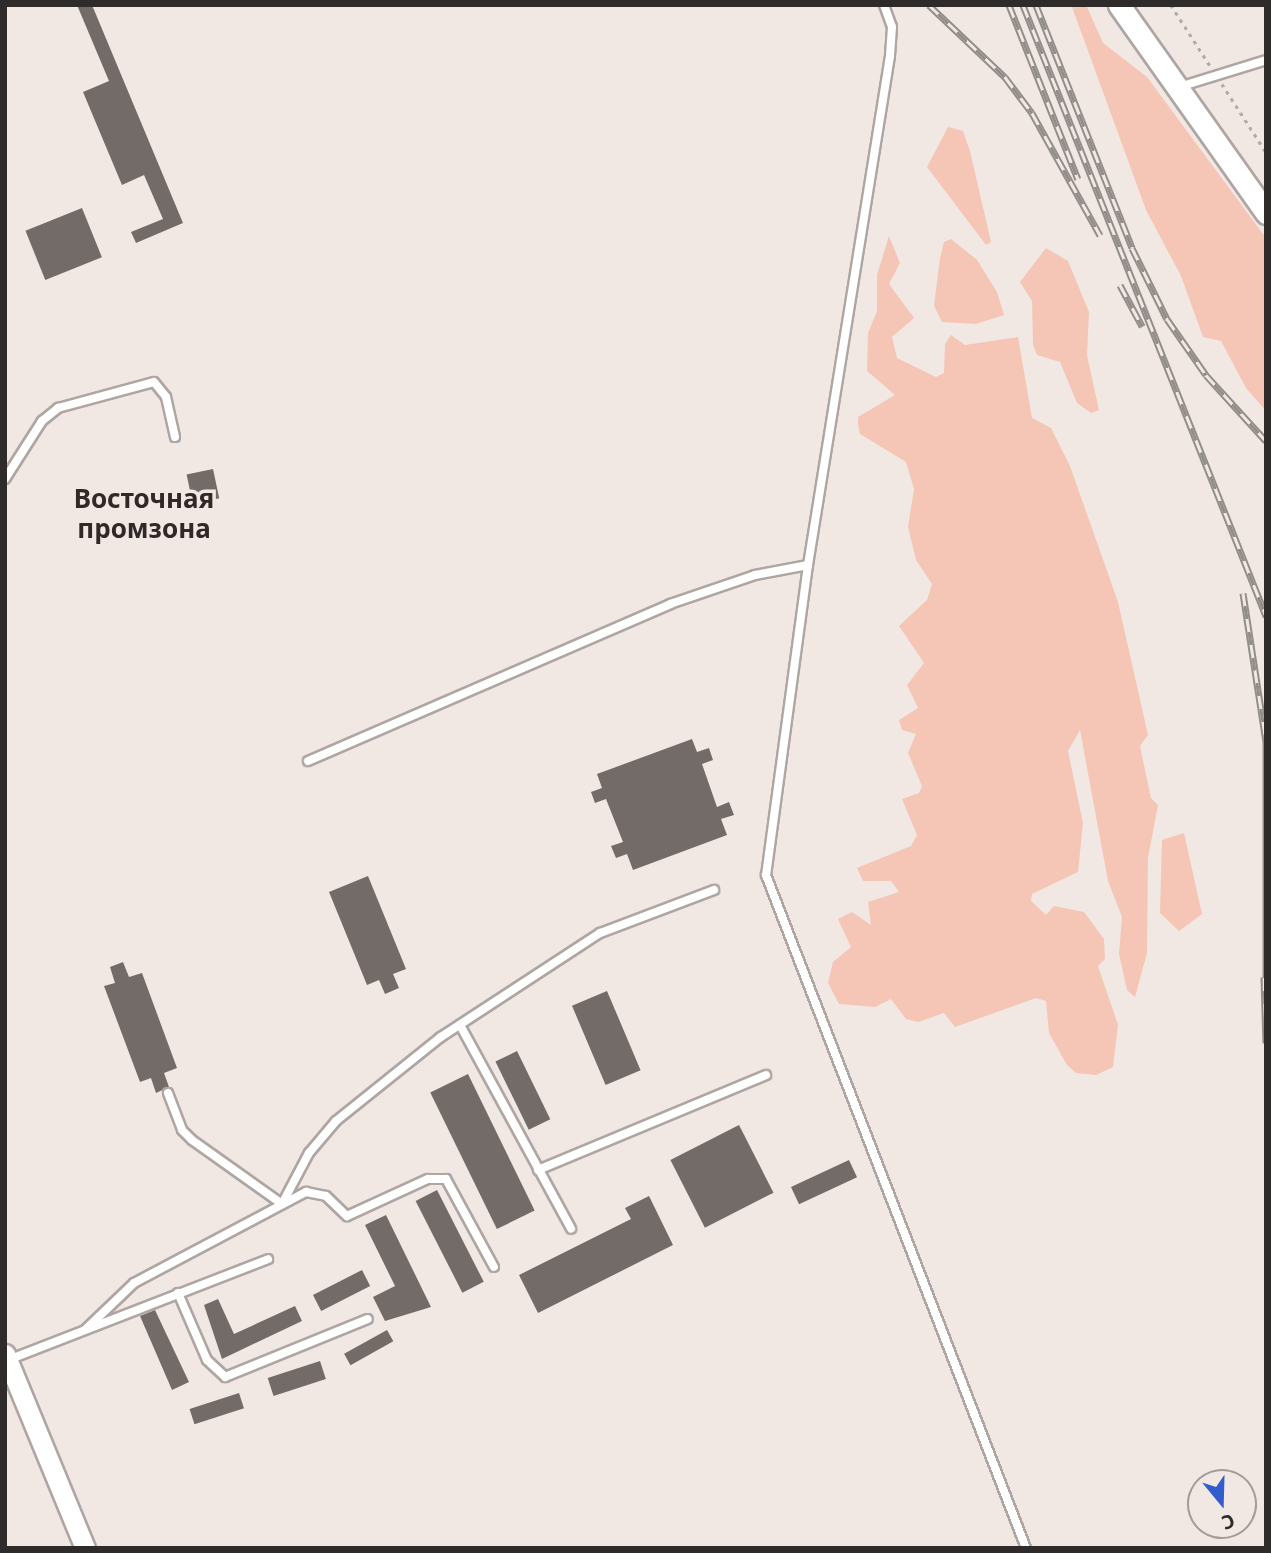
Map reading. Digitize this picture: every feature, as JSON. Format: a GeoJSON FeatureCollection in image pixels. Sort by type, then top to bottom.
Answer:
{"type":"FeatureCollection","features":[{"type":"Feature","properties":{"kind":"main road"},"geometry":{"type":"LineString","coordinates":[[1119,5],[1266,213]]}},
{"type":"Feature","properties":{"kind":"street"},"geometry":{"type":"LineString","coordinates":[[7,1357],[85,1548]]}},
{"type":"Feature","properties":{"kind":"lane"},"geometry":{"type":"LineString","coordinates":[[884,5],[892,27],[890,55],[808,565],[766,875],[1026,1548]]}},
{"type":"Feature","properties":{"kind":"lane"},"geometry":{"type":"LineString","coordinates":[[1177,88],[1266,60]]}},
{"type":"Feature","properties":{"kind":"lane"},"geometry":{"type":"LineString","coordinates":[[5,479],[42,421],[58,408],[154,382],[166,397],[175,437]]}},
{"type":"Feature","properties":{"kind":"lane"},"geometry":{"type":"LineString","coordinates":[[308,761],[670,604],[755,575],[808,565]]}},
{"type":"Feature","properties":{"kind":"lane"},"geometry":{"type":"LineString","coordinates":[[282,1204],[309,1153],[336,1121],[460,1025],[600,933],[714,890]]}},
{"type":"Feature","properties":{"kind":"lane"},"geometry":{"type":"LineString","coordinates":[[460,1025],[571,1229]]}},
{"type":"Feature","properties":{"kind":"lane"},"geometry":{"type":"LineString","coordinates":[[538,1170],[766,1075]]}},
{"type":"Feature","properties":{"kind":"lane"},"geometry":{"type":"LineString","coordinates":[[168,1093],[191,1140],[282,1204]]}},
{"type":"Feature","properties":{"kind":"lane"},"geometry":{"type":"LineString","coordinates":[[86,1329],[134,1283],[282,1204],[318,1191],[347,1216],[438,1177],[454,1186],[494,1267]]}},
{"type":"Feature","properties":{"kind":"lane"},"geometry":{"type":"LineString","coordinates":[[7,1357],[268,1259]]}},
{"type":"Feature","properties":{"kind":"lane"},"geometry":{"type":"LineString","coordinates":[[178,1293],[207,1360],[225,1377],[368,1319]]}},
{"type":"Feature","properties":{"kind":"shaded area"},"geometry":{"type":"Polygon","coordinates":[[[1072,7],[1087,7],[1103,43],[1147,77],[1266,238],[1266,411],[1246,388],[1221,341],[1203,337],[1181,276],[1146,210],[1072,7]]]}},
{"type":"Feature","properties":{"kind":"shaded area"},"geometry":{"type":"Polygon","coordinates":[[[948,127],[963,131],[970,151],[991,242],[986,245],[927,167],[948,127]]]}},
{"type":"Feature","properties":{"kind":"shaded area"},"geometry":{"type":"Polygon","coordinates":[[[889,236],[900,263],[889,284],[914,318],[892,337],[897,358],[936,377],[944,373],[945,344],[951,335],[965,345],[1018,337],[1032,418],[1051,428],[1070,466],[1118,602],[1148,735],[1140,746],[1151,798],[1158,805],[1148,858],[1147,953],[1135,997],[1127,990],[1119,954],[1122,917],[1108,881],[1080,730],[1068,751],[1083,823],[1078,872],[1032,894],[1031,901],[1046,915],[1054,906],[1084,912],[1104,939],[1105,959],[1098,966],[1118,1025],[1113,1067],[1096,1075],[1076,1073],[1067,1065],[1049,1033],[1046,1001],[1036,998],[955,1027],[944,1013],[918,1022],[906,1019],[891,999],[875,1007],[839,1004],[828,983],[833,962],[851,947],[838,919],[852,912],[871,925],[868,902],[899,892],[891,881],[863,881],[857,868],[911,846],[917,835],[902,799],[919,793],[922,786],[908,753],[916,734],[902,730],[899,720],[918,708],[907,685],[924,663],[899,626],[927,600],[932,584],[916,560],[908,527],[914,489],[906,462],[860,434],[858,424],[858,417],[895,395],[867,371],[868,333],[877,311],[877,275],[889,236]]]}},
{"type":"Feature","properties":{"kind":"shaded area"},"geometry":{"type":"Polygon","coordinates":[[[951,239],[977,260],[997,292],[1004,315],[976,324],[942,322],[934,306],[944,242],[951,239]]]}},
{"type":"Feature","properties":{"kind":"shaded area"},"geometry":{"type":"Polygon","coordinates":[[[1046,248],[1068,261],[1089,312],[1087,355],[1099,410],[1091,413],[1077,403],[1060,362],[1037,355],[1033,344],[1032,301],[1020,282],[1046,248]]]}},
{"type":"Feature","properties":{"kind":"shaded area"},"geometry":{"type":"Polygon","coordinates":[[[1184,833],[1202,914],[1179,931],[1160,913],[1162,840],[1184,833]]]}},
{"type":"Feature","properties":{"kind":"building"},"geometry":{"type":"Polygon","coordinates":[[[77,5],[92,5],[183,223],[136,243],[131,232],[163,219],[144,175],[122,185],[83,92],[109,81],[77,5]]]}},
{"type":"Feature","properties":{"kind":"building"},"geometry":{"type":"Polygon","coordinates":[[[82,208],[102,257],[45,280],[25,231],[82,208]]]}},
{"type":"Feature","properties":{"kind":"building"},"geometry":{"type":"Polygon","coordinates":[[[213,469],[219,498],[193,504],[187,475],[213,469]]]}},
{"type":"Feature","properties":{"kind":"building"},"geometry":{"type":"Polygon","coordinates":[[[692,739],[697,752],[709,748],[713,760],[702,764],[717,807],[729,802],[734,815],[721,819],[727,835],[633,870],[627,854],[616,858],[611,846],[623,842],[606,799],[595,803],[591,792],[602,788],[597,774],[692,739]]]}},
{"type":"Feature","properties":{"kind":"building"},"geometry":{"type":"Polygon","coordinates":[[[368,876],[406,969],[393,974],[399,988],[385,994],[379,980],[367,985],[329,892],[368,876]]]}},
{"type":"Feature","properties":{"kind":"building"},"geometry":{"type":"Polygon","coordinates":[[[123,962],[129,977],[142,973],[177,1068],[164,1073],[169,1087],[156,1093],[151,1078],[140,1082],[104,986],[115,983],[110,967],[123,962]]]}},
{"type":"Feature","properties":{"kind":"building"},"geometry":{"type":"Polygon","coordinates":[[[607,991],[641,1070],[606,1085],[572,1006],[607,991]]]}},
{"type":"Feature","properties":{"kind":"building"},"geometry":{"type":"Polygon","coordinates":[[[517,1051],[550,1119],[529,1130],[495,1062],[517,1051]]]}},
{"type":"Feature","properties":{"kind":"building"},"geometry":{"type":"Polygon","coordinates":[[[468,1074],[535,1211],[497,1229],[430,1092],[468,1074]]]}},
{"type":"Feature","properties":{"kind":"building"},"geometry":{"type":"Polygon","coordinates":[[[739,1125],[774,1193],[705,1228],[670,1160],[739,1125]]]}},
{"type":"Feature","properties":{"kind":"building"},"geometry":{"type":"Polygon","coordinates":[[[849,1160],[857,1177],[799,1204],[791,1187],[849,1160]]]}},
{"type":"Feature","properties":{"kind":"building"},"geometry":{"type":"Polygon","coordinates":[[[437,1190],[484,1282],[462,1293],[416,1201],[437,1190]]]}},
{"type":"Feature","properties":{"kind":"building"},"geometry":{"type":"Polygon","coordinates":[[[649,1196],[673,1245],[538,1313],[519,1275],[631,1219],[625,1208],[649,1196]]]}},
{"type":"Feature","properties":{"kind":"building"},"geometry":{"type":"Polygon","coordinates":[[[386,1215],[431,1307],[385,1321],[373,1297],[395,1286],[365,1225],[386,1215]]]}},
{"type":"Feature","properties":{"kind":"building"},"geometry":{"type":"Polygon","coordinates":[[[362,1270],[370,1286],[321,1311],[313,1295],[362,1270]]]}},
{"type":"Feature","properties":{"kind":"building"},"geometry":{"type":"Polygon","coordinates":[[[218,1299],[234,1334],[295,1306],[302,1321],[222,1359],[204,1305],[218,1299]]]}},
{"type":"Feature","properties":{"kind":"building"},"geometry":{"type":"Polygon","coordinates":[[[155,1310],[189,1382],[172,1390],[140,1316],[155,1310]]]}},
{"type":"Feature","properties":{"kind":"building"},"geometry":{"type":"Polygon","coordinates":[[[387,1330],[393,1341],[350,1365],[344,1354],[387,1330]]]}},
{"type":"Feature","properties":{"kind":"building"},"geometry":{"type":"Polygon","coordinates":[[[320,1361],[326,1379],[274,1396],[268,1378],[320,1361]]]}},
{"type":"Feature","properties":{"kind":"building"},"geometry":{"type":"Polygon","coordinates":[[[239,1393],[244,1408],[194,1424],[190,1409],[239,1393]]]}},
{"type":"Feature","properties":{"kind":"railway"},"geometry":{"type":"LineString","coordinates":[[929,5],[1005,77],[1032,113],[1100,235]]}},
{"type":"Feature","properties":{"kind":"railway"},"geometry":{"type":"LineString","coordinates":[[1009,5],[1078,179]]}},
{"type":"Feature","properties":{"kind":"railway"},"geometry":{"type":"LineString","coordinates":[[1023,5],[1266,616]]}},
{"type":"Feature","properties":{"kind":"railway"},"geometry":{"type":"LineString","coordinates":[[1036,5],[1132,248],[1167,319],[1206,375],[1266,441]]}},
{"type":"Feature","properties":{"kind":"railway"},"geometry":{"type":"LineString","coordinates":[[1120,285],[1142,326]]}},
{"type":"Feature","properties":{"kind":"railway"},"geometry":{"type":"LineString","coordinates":[[1243,593],[1266,741],[1266,986]]}},
{"type":"Feature","properties":{"kind":"railway"},"geometry":{"type":"LineString","coordinates":[[1264,977],[1266,1043]]}},
{"type":"Feature","properties":{"kind":"district","name":"Восточная промзона"},"geometry":{"type":"Point","coordinates":[144,514]}}]}
